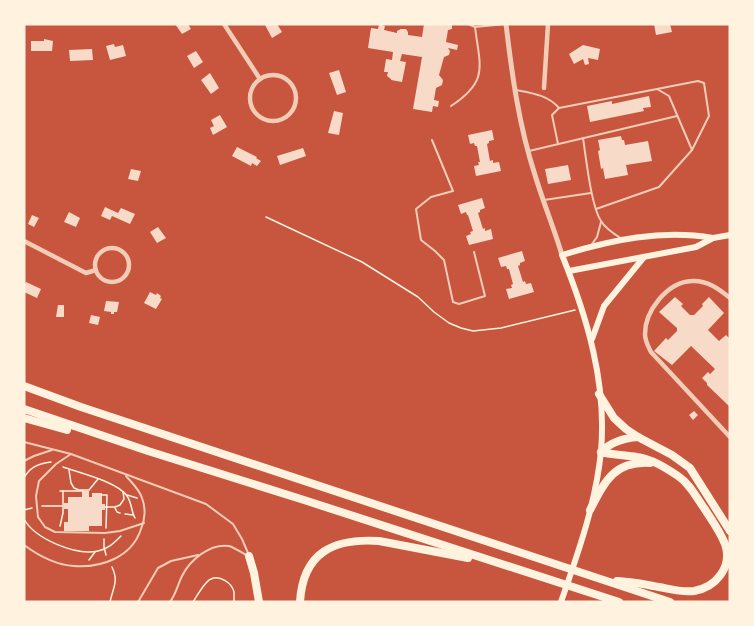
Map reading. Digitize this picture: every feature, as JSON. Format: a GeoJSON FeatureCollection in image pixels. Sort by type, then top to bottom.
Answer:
{"type":"FeatureCollection","features":[{"type":"Feature","properties":{"kind":"highway"},"geometry":{"type":"LineString","coordinates":[[24,386],[81,407],[670,602]]}},
{"type":"Feature","properties":{"kind":"highway"},"geometry":{"type":"LineString","coordinates":[[600,394],[614,418],[622,425],[690,468],[730,531]]}},
{"type":"Feature","properties":{"kind":"highway"},"geometry":{"type":"LineString","coordinates":[[24,409],[147,451],[620,602]]}},
{"type":"Feature","properties":{"kind":"highway"},"geometry":{"type":"LineString","coordinates":[[24,417],[147,451]]}},
{"type":"Feature","properties":{"kind":"highway"},"geometry":{"type":"LineString","coordinates":[[600,452],[615,442],[638,437]]}},
{"type":"Feature","properties":{"kind":"highway"},"geometry":{"type":"LineString","coordinates":[[597,578],[690,591],[710,585],[721,575],[726,564],[724,543],[687,483],[664,467],[638,457],[600,452]]}},
{"type":"Feature","properties":{"kind":"highway"},"geometry":{"type":"LineString","coordinates":[[590,510],[607,480],[617,470],[636,463],[656,464]]}},
{"type":"Feature","properties":{"kind":"highway"},"geometry":{"type":"LineString","coordinates":[[300,602],[303,581],[315,559],[326,549],[338,544],[379,541],[407,548],[497,562]]}},
{"type":"Feature","properties":{"kind":"highway"},"geometry":{"type":"LineString","coordinates":[[249,556],[259,602]]}},
{"type":"Feature","properties":{"kind":"main road"},"geometry":{"type":"LineString","coordinates":[[561,602],[590,510],[600,452],[602,423],[600,394],[591,342],[582,308],[562,255],[591,246],[640,236],[693,235],[713,238]]}},
{"type":"Feature","properties":{"kind":"main road"},"geometry":{"type":"LineString","coordinates":[[568,271],[696,247],[713,238],[730,235]]}},
{"type":"Feature","properties":{"kind":"main road"},"geometry":{"type":"LineString","coordinates":[[591,342],[604,306],[645,256]]}},
{"type":"Feature","properties":{"kind":"street"},"geometry":{"type":"LineString","coordinates":[[224,24],[260,79]]}},
{"type":"Feature","properties":{"kind":"street"},"geometry":{"type":"LineString","coordinates":[[511,24],[506,24],[518,107],[534,175],[562,255]]}},
{"type":"Feature","properties":{"kind":"street"},"geometry":{"type":"LineString","coordinates":[[544,88],[548,24]]}},
{"type":"Feature","properties":{"kind":"street"},"geometry":{"type":"LineString","coordinates":[[275,75],[288,81],[293,87],[295,102],[293,109],[282,119],[267,120],[254,112],[250,98],[251,90],[260,79],[275,75]]}},
{"type":"Feature","properties":{"kind":"street"},"geometry":{"type":"LineString","coordinates":[[24,241],[86,273],[96,270]]}},
{"type":"Feature","properties":{"kind":"street"},"geometry":{"type":"LineString","coordinates":[[117,249],[124,253],[128,260],[128,271],[117,281],[106,280],[96,270],[97,258],[105,250],[117,249]]}},
{"type":"Feature","properties":{"kind":"street"},"geometry":{"type":"LineString","coordinates":[[730,298],[705,282],[692,281],[680,284],[665,294],[656,304],[649,316],[645,335],[645,341],[651,352],[730,436]]}},
{"type":"Feature","properties":{"kind":"lane"},"geometry":{"type":"LineString","coordinates":[[468,24],[475,27],[506,24]]}},
{"type":"Feature","properties":{"kind":"lane"},"geometry":{"type":"LineString","coordinates":[[451,106],[464,98],[474,87],[480,73],[475,27]]}},
{"type":"Feature","properties":{"kind":"lane"},"geometry":{"type":"LineString","coordinates":[[558,144],[552,115],[559,108],[657,88],[698,81],[704,83],[709,116],[692,150],[659,187],[596,209]]}},
{"type":"Feature","properties":{"kind":"lane"},"geometry":{"type":"LineString","coordinates":[[657,88],[669,96],[692,150]]}},
{"type":"Feature","properties":{"kind":"lane"},"geometry":{"type":"LineString","coordinates":[[516,90],[538,94],[554,101],[559,108]]}},
{"type":"Feature","properties":{"kind":"lane"},"geometry":{"type":"LineString","coordinates":[[529,150],[677,116]]}},
{"type":"Feature","properties":{"kind":"lane"},"geometry":{"type":"LineString","coordinates":[[583,138],[592,195],[601,222],[622,239]]}},
{"type":"Feature","properties":{"kind":"lane"},"geometry":{"type":"LineString","coordinates":[[432,140],[453,191],[431,197],[416,209],[421,240],[444,260],[455,303],[459,304],[485,296],[474,252]]}},
{"type":"Feature","properties":{"kind":"lane"},"geometry":{"type":"LineString","coordinates":[[544,200],[592,195]]}},
{"type":"Feature","properties":{"kind":"lane"},"geometry":{"type":"LineString","coordinates":[[591,246],[597,237],[601,222]]}},
{"type":"Feature","properties":{"kind":"lane"},"geometry":{"type":"LineString","coordinates":[[24,442],[71,454],[206,504],[233,524],[249,556]]}},
{"type":"Feature","properties":{"kind":"lane"},"geometry":{"type":"LineString","coordinates":[[24,461],[55,450]]}},
{"type":"Feature","properties":{"kind":"lane"},"geometry":{"type":"LineString","coordinates":[[71,454],[56,464],[39,481],[36,496],[38,517],[45,526],[55,532],[105,533],[144,523]]}},
{"type":"Feature","properties":{"kind":"lane"},"geometry":{"type":"LineString","coordinates":[[24,545],[42,557],[73,566],[109,562],[128,551],[138,539],[144,523],[144,508],[138,491],[124,474]]}},
{"type":"Feature","properties":{"kind":"lane"},"geometry":{"type":"LineString","coordinates":[[138,602],[158,568],[171,561],[227,546],[249,556]]}},
{"type":"Feature","properties":{"kind":"lane"},"geometry":{"type":"LineString","coordinates":[[170,602],[187,568],[201,554]]}},
{"type":"Feature","properties":{"kind":"path"},"geometry":{"type":"LineString","coordinates":[[266,217],[362,262],[418,297],[449,323],[461,328],[472,331],[501,328],[582,308]]}},
{"type":"Feature","properties":{"kind":"path"},"geometry":{"type":"LineString","coordinates":[[24,478],[26,473],[42,463],[51,462],[116,486],[131,502],[134,517],[125,514]]}},
{"type":"Feature","properties":{"kind":"path"},"geometry":{"type":"LineString","coordinates":[[69,469],[74,488],[85,491]]}},
{"type":"Feature","properties":{"kind":"path"},"geometry":{"type":"LineString","coordinates":[[60,491],[89,490],[98,479]]}},
{"type":"Feature","properties":{"kind":"path"},"geometry":{"type":"LineString","coordinates":[[56,544],[64,506],[63,491]]}},
{"type":"Feature","properties":{"kind":"path"},"geometry":{"type":"LineString","coordinates":[[106,507],[120,505],[124,499],[123,491]]}},
{"type":"Feature","properties":{"kind":"path"},"geometry":{"type":"LineString","coordinates":[[102,495],[107,495],[104,549],[116,583],[110,602]]}},
{"type":"Feature","properties":{"kind":"path"},"geometry":{"type":"LineString","coordinates":[[126,495],[143,500]]}},
{"type":"Feature","properties":{"kind":"path"},"geometry":{"type":"LineString","coordinates":[[24,510],[64,506]]}},
{"type":"Feature","properties":{"kind":"path"},"geometry":{"type":"LineString","coordinates":[[115,507],[120,513]]}},
{"type":"Feature","properties":{"kind":"path"},"geometry":{"type":"LineString","coordinates":[[24,519],[25,525],[43,538],[85,552],[96,552],[108,548],[122,536]]}},
{"type":"Feature","properties":{"kind":"path"},"geometry":{"type":"LineString","coordinates":[[89,560],[96,552]]}},
{"type":"Feature","properties":{"kind":"path"},"geometry":{"type":"LineString","coordinates":[[193,602],[211,578],[218,578],[232,587],[234,602]]}},
{"type":"Feature","properties":{"kind":"building"},"geometry":{"type":"Polygon","coordinates":[[[175,24],[188,24],[191,29],[182,34],[175,24]]]}},
{"type":"Feature","properties":{"kind":"building"},"geometry":{"type":"Polygon","coordinates":[[[266,24],[277,24],[282,32],[272,38],[266,24]]]}},
{"type":"Feature","properties":{"kind":"building"},"geometry":{"type":"Polygon","coordinates":[[[379,24],[385,26],[384,30],[397,33],[401,29],[406,29],[408,35],[422,37],[424,24],[452,25],[452,29],[448,30],[446,42],[458,45],[457,50],[448,48],[449,55],[444,57],[439,75],[443,80],[442,85],[436,88],[434,100],[439,101],[438,107],[433,106],[432,112],[413,109],[422,57],[402,54],[400,61],[406,62],[402,82],[391,80],[387,76],[388,72],[384,72],[386,59],[392,60],[393,52],[368,48],[371,28],[378,29],[379,24]]]}},
{"type":"Feature","properties":{"kind":"building"},"geometry":{"type":"Polygon","coordinates":[[[654,24],[670,24],[672,32],[656,35],[654,24]]]}},
{"type":"Feature","properties":{"kind":"building"},"geometry":{"type":"Polygon","coordinates":[[[44,39],[53,41],[52,51],[31,51],[31,41],[44,41],[44,39]]]}},
{"type":"Feature","properties":{"kind":"building"},"geometry":{"type":"Polygon","coordinates":[[[114,44],[115,47],[123,45],[126,56],[110,60],[106,46],[114,44]]]}},
{"type":"Feature","properties":{"kind":"building"},"geometry":{"type":"Polygon","coordinates":[[[583,45],[600,49],[598,60],[588,58],[589,64],[585,65],[583,59],[574,64],[569,54],[583,45]]]}},
{"type":"Feature","properties":{"kind":"building"},"geometry":{"type":"Polygon","coordinates":[[[92,49],[93,60],[70,61],[69,50],[92,49]]]}},
{"type":"Feature","properties":{"kind":"building"},"geometry":{"type":"Polygon","coordinates":[[[196,51],[203,62],[194,68],[187,56],[196,51]]]}},
{"type":"Feature","properties":{"kind":"building"},"geometry":{"type":"Polygon","coordinates":[[[339,70],[346,92],[337,95],[329,73],[339,70]]]}},
{"type":"Feature","properties":{"kind":"building"},"geometry":{"type":"Polygon","coordinates":[[[210,73],[219,88],[211,94],[201,80],[210,73]]]}},
{"type":"Feature","properties":{"kind":"building"},"geometry":{"type":"Polygon","coordinates":[[[649,96],[651,107],[643,108],[644,111],[590,122],[587,106],[612,101],[612,104],[649,96]]]}},
{"type":"Feature","properties":{"kind":"building"},"geometry":{"type":"Polygon","coordinates":[[[334,111],[343,113],[339,135],[328,133],[334,111]]]}},
{"type":"Feature","properties":{"kind":"building"},"geometry":{"type":"Polygon","coordinates":[[[220,115],[227,127],[213,135],[210,128],[214,126],[211,120],[220,115]]]}},
{"type":"Feature","properties":{"kind":"building"},"geometry":{"type":"Polygon","coordinates":[[[492,130],[494,140],[487,144],[490,161],[499,162],[501,171],[476,176],[474,166],[479,165],[478,162],[480,162],[477,146],[474,143],[470,144],[468,135],[492,130]]]}},
{"type":"Feature","properties":{"kind":"building"},"geometry":{"type":"Polygon","coordinates":[[[621,136],[625,145],[648,141],[652,161],[626,165],[628,175],[605,179],[603,168],[601,169],[598,140],[621,136]]]}},
{"type":"Feature","properties":{"kind":"building"},"geometry":{"type":"Polygon","coordinates":[[[237,147],[261,161],[257,166],[252,163],[251,166],[232,156],[237,147]]]}},
{"type":"Feature","properties":{"kind":"building"},"geometry":{"type":"Polygon","coordinates":[[[303,148],[306,156],[280,165],[277,156],[303,148]]]}},
{"type":"Feature","properties":{"kind":"building"},"geometry":{"type":"Polygon","coordinates":[[[568,165],[571,180],[548,184],[545,169],[568,165]]]}},
{"type":"Feature","properties":{"kind":"building"},"geometry":{"type":"Polygon","coordinates":[[[131,169],[141,171],[138,181],[128,179],[131,169]]]}},
{"type":"Feature","properties":{"kind":"building"},"geometry":{"type":"Polygon","coordinates":[[[482,198],[485,208],[478,213],[483,229],[485,228],[485,231],[491,229],[493,239],[469,245],[466,236],[473,231],[468,215],[466,212],[461,214],[458,205],[482,198]]]}},
{"type":"Feature","properties":{"kind":"building"},"geometry":{"type":"Polygon","coordinates":[[[105,207],[118,213],[121,208],[135,214],[130,224],[112,216],[110,220],[101,216],[105,207]]]}},
{"type":"Feature","properties":{"kind":"building"},"geometry":{"type":"Polygon","coordinates":[[[69,212],[80,218],[76,227],[64,222],[69,212]]]}},
{"type":"Feature","properties":{"kind":"building"},"geometry":{"type":"Polygon","coordinates":[[[32,215],[39,218],[34,227],[28,224],[32,215]]]}},
{"type":"Feature","properties":{"kind":"building"},"geometry":{"type":"Polygon","coordinates":[[[158,227],[166,238],[157,243],[150,232],[158,227]]]}},
{"type":"Feature","properties":{"kind":"building"},"geometry":{"type":"Polygon","coordinates":[[[522,251],[525,261],[518,266],[523,282],[531,283],[534,292],[509,299],[506,289],[512,288],[513,284],[509,269],[506,266],[501,267],[498,258],[522,251]]]}},
{"type":"Feature","properties":{"kind":"building"},"geometry":{"type":"Polygon","coordinates":[[[26,282],[41,289],[37,298],[24,292],[26,282]]]}},
{"type":"Feature","properties":{"kind":"building"},"geometry":{"type":"Polygon","coordinates":[[[150,292],[161,296],[162,299],[156,309],[144,303],[150,292]]]}},
{"type":"Feature","properties":{"kind":"building"},"geometry":{"type":"Polygon","coordinates":[[[675,297],[690,315],[694,315],[709,297],[724,313],[708,330],[719,341],[726,335],[730,339],[730,407],[702,378],[715,369],[691,346],[672,365],[654,351],[666,338],[668,340],[677,331],[677,328],[659,312],[675,297]]]}},
{"type":"Feature","properties":{"kind":"building"},"geometry":{"type":"Polygon","coordinates":[[[106,301],[119,302],[117,312],[111,314],[111,312],[104,311],[106,301]]]}},
{"type":"Feature","properties":{"kind":"building"},"geometry":{"type":"Polygon","coordinates":[[[58,305],[64,305],[64,317],[56,317],[58,305]]]}},
{"type":"Feature","properties":{"kind":"building"},"geometry":{"type":"Polygon","coordinates":[[[91,315],[100,317],[98,325],[89,323],[91,315]]]}},
{"type":"Feature","properties":{"kind":"building"},"geometry":{"type":"Polygon","coordinates":[[[694,411],[698,415],[693,420],[689,415],[694,411]]]}},
{"type":"Feature","properties":{"kind":"building"},"geometry":{"type":"Polygon","coordinates":[[[82,491],[89,491],[89,497],[92,497],[92,493],[102,493],[102,504],[105,504],[105,510],[102,510],[102,526],[89,526],[89,531],[64,531],[64,522],[68,522],[68,509],[64,509],[64,503],[68,503],[68,497],[82,497],[82,491]]]}}]}
